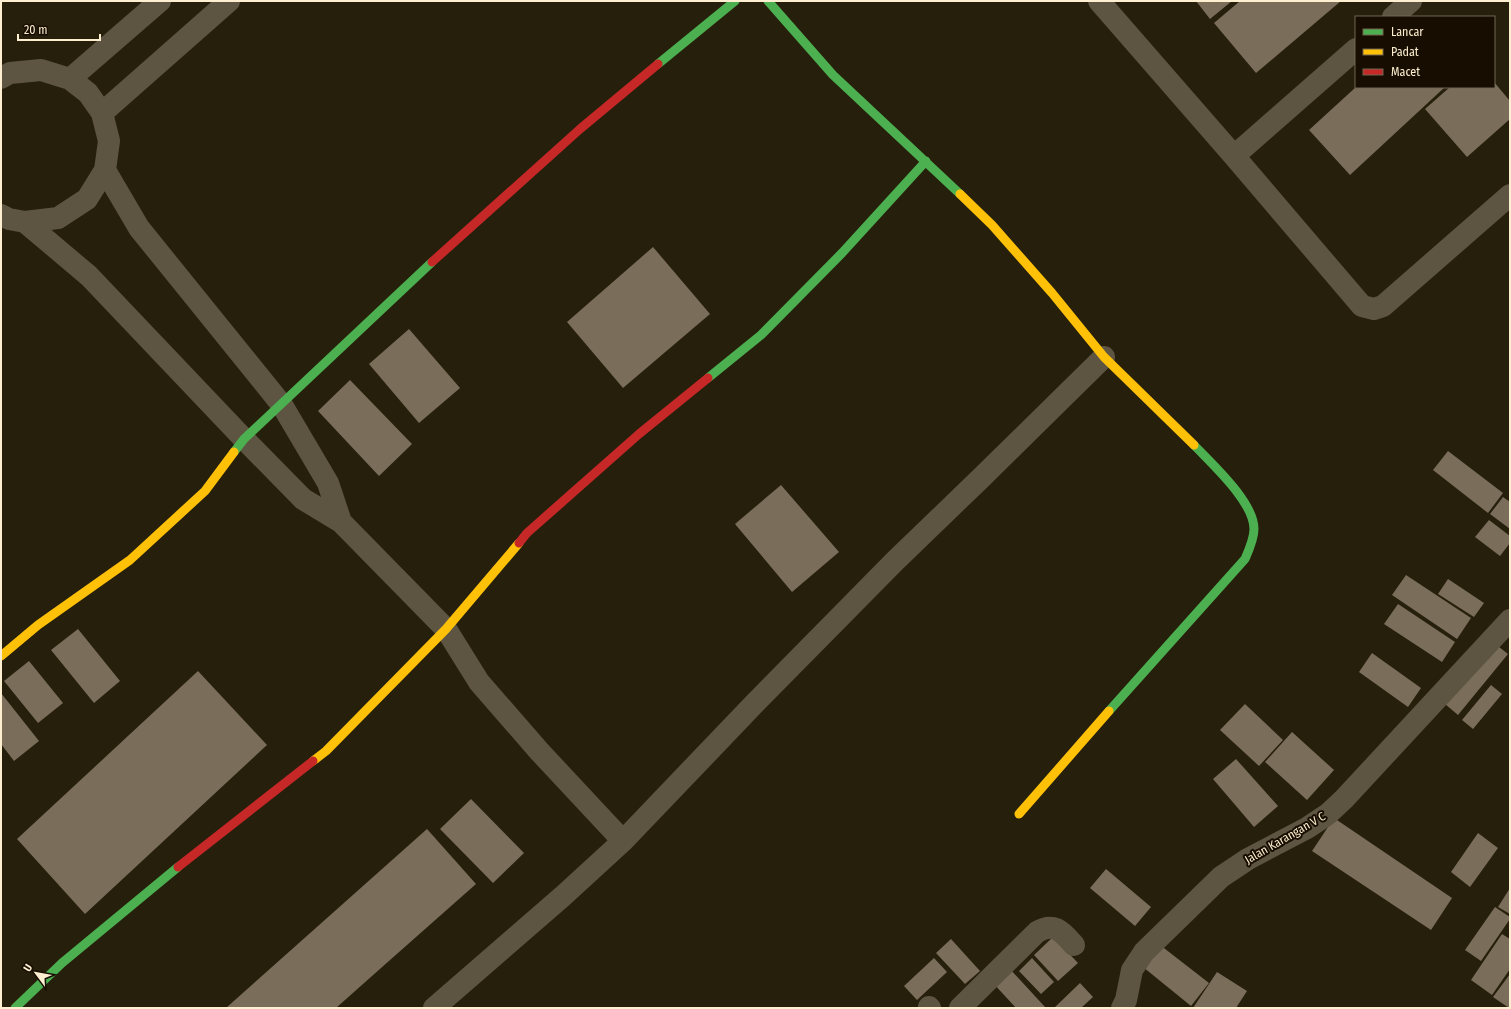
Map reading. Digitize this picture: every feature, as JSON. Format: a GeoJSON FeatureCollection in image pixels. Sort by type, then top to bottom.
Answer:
{"type":"FeatureCollection","features":[{"type":"Feature","properties":{"kind":"street"},"geometry":{"type":"LineString","coordinates":[[70,79],[160,1]]}},
{"type":"Feature","properties":{"kind":"street"},"geometry":{"type":"LineString","coordinates":[[102,113],[229,1]]}},
{"type":"Feature","properties":{"kind":"street"},"geometry":{"type":"LineString","coordinates":[[1,656],[38,625],[130,560],[205,490],[244,439],[282,405],[454,242],[580,129],[735,1]]}},
{"type":"Feature","properties":{"kind":"street"},"geometry":{"type":"LineString","coordinates":[[768,1],[834,75],[992,224],[1052,293],[1104,357],[1189,439],[1244,500],[1252,515],[1254,530],[1250,547],[1245,559],[1071,753],[1019,814]]}},
{"type":"Feature","properties":{"kind":"street"},"geometry":{"type":"LineString","coordinates":[[1099,1],[1362,306],[1374,309],[1383,306],[1510,195]]}},
{"type":"Feature","properties":{"kind":"street"},"geometry":{"type":"LineString","coordinates":[[1394,16],[1411,1]]}},
{"type":"Feature","properties":{"kind":"street"},"geometry":{"type":"LineString","coordinates":[[1234,156],[1355,50]]}},
{"type":"Feature","properties":{"kind":"street"},"geometry":{"type":"LineString","coordinates":[[1,78],[10,73],[41,70],[70,79],[88,93],[102,113],[109,141],[105,170],[87,200],[58,218],[25,222],[9,219],[1,215]]}},
{"type":"Feature","properties":{"kind":"street"},"geometry":{"type":"LineString","coordinates":[[15,1008],[62,963],[163,878],[326,751],[446,629],[527,533],[639,434],[760,335],[842,253],[926,161]]}},
{"type":"Feature","properties":{"kind":"street"},"geometry":{"type":"LineString","coordinates":[[105,170],[139,228],[282,405],[328,483],[341,522]]}},
{"type":"Feature","properties":{"kind":"street"},"geometry":{"type":"LineString","coordinates":[[25,222],[89,276],[303,499],[341,522],[446,629],[479,682],[539,751],[623,841]]}},
{"type":"Feature","properties":{"kind":"street"},"geometry":{"type":"LineString","coordinates":[[434,1008],[563,896],[623,841],[755,703],[890,566],[982,478],[1104,357]]}},
{"type":"Feature","properties":{"kind":"street","name":"Jalan Karangan V C"},"geometry":{"type":"LineString","coordinates":[[1122,1008],[1126,1000],[1132,970],[1144,952],[1221,877],[1248,859],[1307,828],[1328,814],[1344,799],[1510,620]]}},
{"type":"Feature","properties":{"kind":"street"},"geometry":{"type":"LineString","coordinates":[[960,1008],[1037,932],[1042,929],[1048,927],[1055,928],[1061,931],[1074,945]]}},
{"type":"Feature","properties":{"kind":"building"},"geometry":{"type":"Polygon","coordinates":[[[1196,1],[1232,1],[1210,19],[1196,1]]]}},
{"type":"Feature","properties":{"kind":"building"},"geometry":{"type":"Polygon","coordinates":[[[1240,1],[1341,1],[1256,73],[1214,23],[1240,1]]]}},
{"type":"Feature","properties":{"kind":"building"},"geometry":{"type":"Polygon","coordinates":[[[1495,83],[1510,101],[1510,119],[1467,157],[1425,109],[1449,88],[1495,88],[1495,83]]]}},
{"type":"Feature","properties":{"kind":"building"},"geometry":{"type":"Polygon","coordinates":[[[1355,88],[1444,88],[1350,175],[1309,130],[1355,88]]]}},
{"type":"Feature","properties":{"kind":"building"},"geometry":{"type":"Polygon","coordinates":[[[653,247],[710,314],[623,388],[567,322],[653,247]]]}},
{"type":"Feature","properties":{"kind":"building"},"geometry":{"type":"Polygon","coordinates":[[[409,329],[460,388],[419,423],[369,364],[409,329]]]}},
{"type":"Feature","properties":{"kind":"building"},"geometry":{"type":"Polygon","coordinates":[[[350,380],[412,444],[379,476],[318,411],[350,380]]]}},
{"type":"Feature","properties":{"kind":"building"},"geometry":{"type":"Polygon","coordinates":[[[1448,451],[1503,493],[1488,513],[1433,470],[1448,451]]]}},
{"type":"Feature","properties":{"kind":"building"},"geometry":{"type":"Polygon","coordinates":[[[781,485],[839,552],[792,592],[735,524],[781,485]]]}},
{"type":"Feature","properties":{"kind":"building"},"geometry":{"type":"Polygon","coordinates":[[[1503,497],[1510,502],[1510,529],[1490,514],[1503,497]]]}},
{"type":"Feature","properties":{"kind":"building"},"geometry":{"type":"Polygon","coordinates":[[[1489,520],[1510,536],[1510,543],[1500,556],[1475,537],[1489,520]]]}},
{"type":"Feature","properties":{"kind":"building"},"geometry":{"type":"Polygon","coordinates":[[[1406,575],[1471,618],[1457,639],[1392,595],[1406,575]]]}},
{"type":"Feature","properties":{"kind":"building"},"geometry":{"type":"Polygon","coordinates":[[[1448,579],[1484,603],[1474,617],[1438,594],[1448,579]]]}},
{"type":"Feature","properties":{"kind":"building"},"geometry":{"type":"Polygon","coordinates":[[[1398,604],[1455,642],[1442,662],[1384,624],[1398,604]]]}},
{"type":"Feature","properties":{"kind":"building"},"geometry":{"type":"Polygon","coordinates":[[[78,629],[120,681],[94,703],[51,650],[78,629]]]}},
{"type":"Feature","properties":{"kind":"building"},"geometry":{"type":"Polygon","coordinates":[[[1494,643],[1508,654],[1458,715],[1445,704],[1494,643]]]}},
{"type":"Feature","properties":{"kind":"building"},"geometry":{"type":"Polygon","coordinates":[[[1372,653],[1421,688],[1408,707],[1359,672],[1372,653]]]}},
{"type":"Feature","properties":{"kind":"building"},"geometry":{"type":"Polygon","coordinates":[[[29,661],[63,703],[38,723],[4,681],[29,661]]]}},
{"type":"Feature","properties":{"kind":"building"},"geometry":{"type":"Polygon","coordinates":[[[198,671],[267,745],[85,914],[17,839],[198,671]]]}},
{"type":"Feature","properties":{"kind":"building"},"geometry":{"type":"Polygon","coordinates":[[[1491,685],[1502,694],[1473,729],[1462,720],[1491,685]]]}},
{"type":"Feature","properties":{"kind":"building"},"geometry":{"type":"Polygon","coordinates":[[[1,693],[39,741],[14,761],[1,744],[1,693]]]}},
{"type":"Feature","properties":{"kind":"building"},"geometry":{"type":"Polygon","coordinates":[[[1245,704],[1283,740],[1259,766],[1220,730],[1245,704]]]}},
{"type":"Feature","properties":{"kind":"building"},"geometry":{"type":"Polygon","coordinates":[[[1292,732],[1334,770],[1307,800],[1265,762],[1292,732]]]}},
{"type":"Feature","properties":{"kind":"building"},"geometry":{"type":"Polygon","coordinates":[[[1236,759],[1278,806],[1254,827],[1213,779],[1236,759]]]}},
{"type":"Feature","properties":{"kind":"building"},"geometry":{"type":"Polygon","coordinates":[[[471,799],[524,853],[493,883],[440,829],[471,799]]]}},
{"type":"Feature","properties":{"kind":"building"},"geometry":{"type":"Polygon","coordinates":[[[1334,818],[1452,898],[1431,930],[1312,851],[1334,818]]]}},
{"type":"Feature","properties":{"kind":"building"},"geometry":{"type":"Polygon","coordinates":[[[427,829],[476,884],[336,1008],[226,1008],[427,829]]]}},
{"type":"Feature","properties":{"kind":"building"},"geometry":{"type":"Polygon","coordinates":[[[1478,833],[1498,848],[1470,887],[1451,872],[1478,833]]]}},
{"type":"Feature","properties":{"kind":"building"},"geometry":{"type":"Polygon","coordinates":[[[1106,869],[1151,907],[1135,926],[1090,888],[1106,869]]]}},
{"type":"Feature","properties":{"kind":"building"},"geometry":{"type":"Polygon","coordinates":[[[1510,888],[1510,914],[1498,907],[1510,888]]]}},
{"type":"Feature","properties":{"kind":"building"},"geometry":{"type":"Polygon","coordinates":[[[1495,907],[1510,917],[1510,919],[1481,961],[1465,950],[1495,907]]]}},
{"type":"Feature","properties":{"kind":"building"},"geometry":{"type":"Polygon","coordinates":[[[1502,934],[1510,939],[1510,969],[1492,995],[1471,980],[1502,934]]]}},
{"type":"Feature","properties":{"kind":"building"},"geometry":{"type":"Polygon","coordinates":[[[1053,937],[1078,963],[1058,981],[1034,955],[1053,937]]]}},
{"type":"Feature","properties":{"kind":"building"},"geometry":{"type":"Polygon","coordinates":[[[951,939],[980,971],[965,984],[936,953],[951,939]]]}},
{"type":"Feature","properties":{"kind":"building"},"geometry":{"type":"Polygon","coordinates":[[[1160,945],[1209,983],[1191,1006],[1143,967],[1160,945]]]}},
{"type":"Feature","properties":{"kind":"building"},"geometry":{"type":"Polygon","coordinates":[[[934,958],[947,972],[917,1000],[904,986],[934,958]]]}},
{"type":"Feature","properties":{"kind":"building"},"geometry":{"type":"Polygon","coordinates":[[[1032,958],[1054,982],[1041,994],[1019,971],[1032,958]]]}},
{"type":"Feature","properties":{"kind":"building"},"geometry":{"type":"Polygon","coordinates":[[[1009,968],[1045,1007],[1044,1008],[1016,1008],[993,983],[1009,968]]]}},
{"type":"Feature","properties":{"kind":"building"},"geometry":{"type":"Polygon","coordinates":[[[1217,972],[1247,991],[1236,1008],[1193,1008],[1217,972]]]}},
{"type":"Feature","properties":{"kind":"building"},"geometry":{"type":"Polygon","coordinates":[[[1510,974],[1510,1008],[1509,1008],[1493,997],[1510,974]]]}},
{"type":"Feature","properties":{"kind":"building"},"geometry":{"type":"Polygon","coordinates":[[[1080,983],[1093,997],[1081,1008],[1054,1008],[1080,983]]]}},
{"type":"Feature","properties":{"kind":"traffic: fast"},"geometry":{"type":"LineString","coordinates":[[658,64],[735,1]]}},
{"type":"Feature","properties":{"kind":"traffic: fast"},"geometry":{"type":"LineString","coordinates":[[768,1],[833,75],[960,194]]}},
{"type":"Feature","properties":{"kind":"traffic: fast"},"geometry":{"type":"LineString","coordinates":[[708,378],[761,335],[842,253],[926,161]]}},
{"type":"Feature","properties":{"kind":"traffic: fast"},"geometry":{"type":"LineString","coordinates":[[234,452],[244,439],[432,262]]}},
{"type":"Feature","properties":{"kind":"traffic: fast"},"geometry":{"type":"LineString","coordinates":[[1109,711],[1245,559],[1251,544],[1254,529],[1252,518],[1247,507],[1231,484],[1194,445]]}},
{"type":"Feature","properties":{"kind":"traffic: fast"},"geometry":{"type":"LineString","coordinates":[[15,1008],[62,963],[178,867]]}},
{"type":"Feature","properties":{"kind":"traffic: slow"},"geometry":{"type":"LineString","coordinates":[[960,194],[992,225],[1052,293],[1104,357],[1194,445]]}},
{"type":"Feature","properties":{"kind":"traffic: slow"},"geometry":{"type":"LineString","coordinates":[[1,656],[38,625],[130,560],[205,491],[234,452]]}},
{"type":"Feature","properties":{"kind":"traffic: slow"},"geometry":{"type":"LineString","coordinates":[[313,761],[326,751],[446,629],[519,543]]}},
{"type":"Feature","properties":{"kind":"traffic: slow"},"geometry":{"type":"LineString","coordinates":[[1019,814],[1109,711]]}},
{"type":"Feature","properties":{"kind":"traffic: jam"},"geometry":{"type":"LineString","coordinates":[[432,262],[580,129],[658,64]]}},
{"type":"Feature","properties":{"kind":"traffic: jam"},"geometry":{"type":"LineString","coordinates":[[519,543],[527,533],[639,434],[708,378]]}},
{"type":"Feature","properties":{"kind":"traffic: jam"},"geometry":{"type":"LineString","coordinates":[[178,867],[313,761]]}}]}
